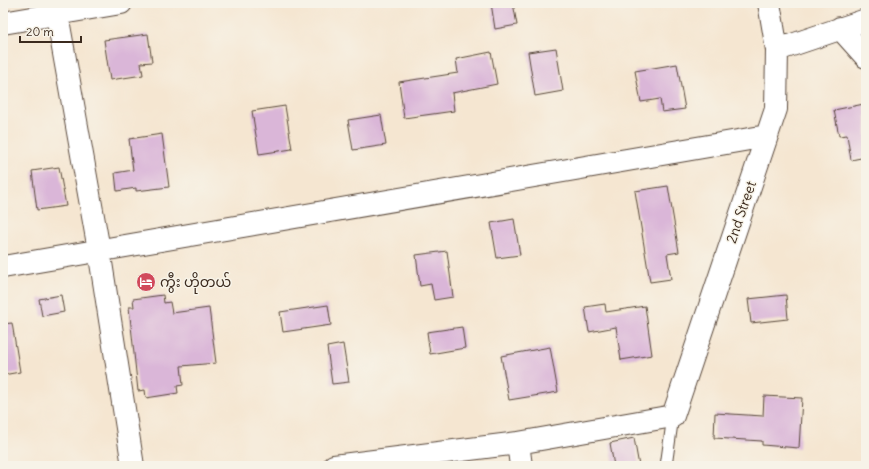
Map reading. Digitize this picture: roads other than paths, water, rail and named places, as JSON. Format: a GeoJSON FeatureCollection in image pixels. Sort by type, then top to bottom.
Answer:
{"type":"FeatureCollection","features":[{"type":"Feature","properties":{"kind":"street"},"geometry":{"type":"LineString","coordinates":[[3,23],[56,9],[121,3]]}},
{"type":"Feature","properties":{"kind":"street","name":"2nd Street"},"geometry":{"type":"LineString","coordinates":[[673,416],[776,109],[777,50],[769,3]]}},
{"type":"Feature","properties":{"kind":"street"},"geometry":{"type":"LineString","coordinates":[[56,9],[99,250],[133,466]]}},
{"type":"Feature","properties":{"kind":"street"},"geometry":{"type":"LineString","coordinates":[[777,50],[866,20]]}},
{"type":"Feature","properties":{"kind":"street"},"geometry":{"type":"LineString","coordinates":[[840,28],[866,57]]}},
{"type":"Feature","properties":{"kind":"street"},"geometry":{"type":"LineString","coordinates":[[3,267],[767,136]]}},
{"type":"Feature","properties":{"kind":"street"},"geometry":{"type":"LineString","coordinates":[[334,466],[518,443],[673,416]]}},
{"type":"Feature","properties":{"kind":"street"},"geometry":{"type":"LineString","coordinates":[[518,443],[521,466]]}},
{"type":"Feature","properties":{"kind":"lane"},"geometry":{"type":"LineString","coordinates":[[666,466],[673,416]]}},
{"type":"Feature","properties":{"kind":"place","name":"ကွီး ဟိုတယ်"},"geometry":{"type":"Point","coordinates":[146,282]}}]}
